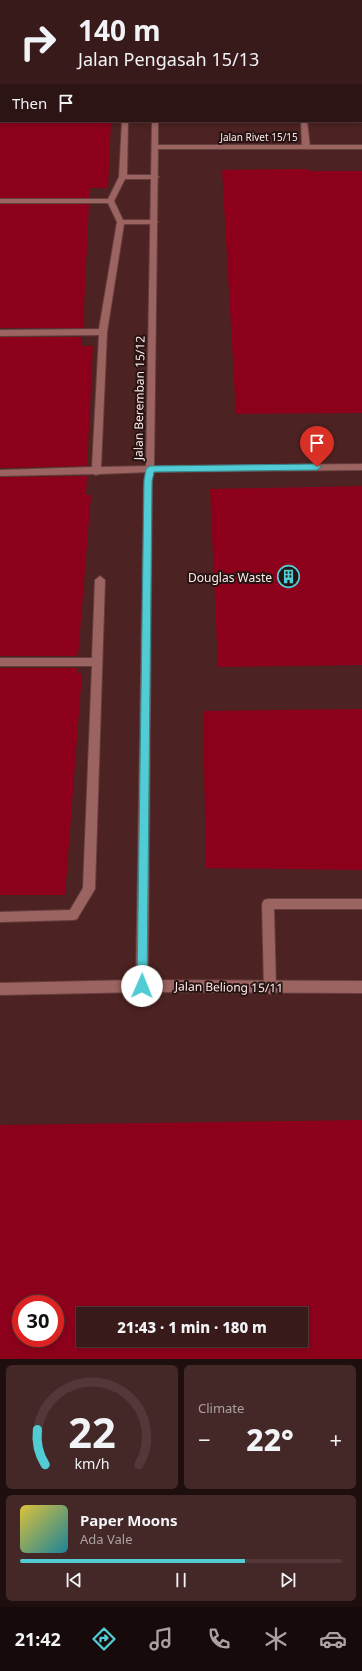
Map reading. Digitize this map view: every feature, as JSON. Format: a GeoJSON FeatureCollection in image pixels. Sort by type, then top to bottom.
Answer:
{"type":"FeatureCollection","features":[{"type":"Feature","properties":{"kind":"street"},"geometry":{"type":"LineString","coordinates":[[110,201],[123,177],[125,122]]}},
{"type":"Feature","properties":{"kind":"street","name":"Jalan Beremban 15/12"},"geometry":{"type":"LineString","coordinates":[[142,986],[148,481],[150,469],[155,122]]}},
{"type":"Feature","properties":{"kind":"street"},"geometry":{"type":"LineString","coordinates":[[304,122],[306,147]]}},
{"type":"Feature","properties":{"kind":"street","name":"Jalan Rivet 15/15"},"geometry":{"type":"LineString","coordinates":[[155,147],[362,147]]}},
{"type":"Feature","properties":{"kind":"street"},"geometry":{"type":"LineString","coordinates":[[123,177],[155,177]]}},
{"type":"Feature","properties":{"kind":"street"},"geometry":{"type":"LineString","coordinates":[[0,201],[110,201]]}},
{"type":"Feature","properties":{"kind":"street"},"geometry":{"type":"LineString","coordinates":[[96,472],[104,332],[121,222],[110,201]]}},
{"type":"Feature","properties":{"kind":"street"},"geometry":{"type":"LineString","coordinates":[[121,222],[154,222]]}},
{"type":"Feature","properties":{"kind":"street"},"geometry":{"type":"LineString","coordinates":[[0,333],[104,332]]}},
{"type":"Feature","properties":{"kind":"street"},"geometry":{"type":"LineString","coordinates":[[0,473],[96,472],[150,469],[362,467]]}},
{"type":"Feature","properties":{"kind":"street"},"geometry":{"type":"LineString","coordinates":[[0,917],[73,915],[89,889],[100,580]]}},
{"type":"Feature","properties":{"kind":"street"},"geometry":{"type":"LineString","coordinates":[[0,662],[97,662]]}},
{"type":"Feature","properties":{"kind":"street"},"geometry":{"type":"LineString","coordinates":[[270,988],[268,904],[362,904]]}},
{"type":"Feature","properties":{"kind":"street","name":"Jalan Beliong 15/11"},"geometry":{"type":"LineString","coordinates":[[0,989],[142,986],[362,988]]}},
{"type":"Feature","properties":{"kind":"building"},"geometry":{"type":"Polygon","coordinates":[[[0,122],[111,122],[108,188],[89,188],[89,198],[0,198],[0,122]]]}},
{"type":"Feature","properties":{"kind":"building"},"geometry":{"type":"Polygon","coordinates":[[[307,169],[307,171],[362,171],[362,413],[236,414],[222,170],[307,169]]]}},
{"type":"Feature","properties":{"kind":"building"},"geometry":{"type":"Polygon","coordinates":[[[0,204],[89,204],[83,328],[0,328],[0,204]]]}},
{"type":"Feature","properties":{"kind":"building"},"geometry":{"type":"Polygon","coordinates":[[[0,337],[82,337],[82,346],[93,346],[87,466],[0,468],[0,337]]]}},
{"type":"Feature","properties":{"kind":"building"},"geometry":{"type":"Polygon","coordinates":[[[87,476],[86,495],[91,495],[78,656],[0,656],[0,477],[87,476]]]}},
{"type":"Feature","properties":{"kind":"building","name":"Douglas Waste"},"geometry":{"type":"Polygon","coordinates":[[[362,486],[362,665],[218,667],[210,489],[362,486]]]}},
{"type":"Feature","properties":{"kind":"building"},"geometry":{"type":"Polygon","coordinates":[[[0,668],[78,668],[77,673],[82,673],[65,895],[0,895],[0,668]]]}},
{"type":"Feature","properties":{"kind":"building"},"geometry":{"type":"Polygon","coordinates":[[[362,709],[362,870],[206,868],[203,711],[362,709]]]}},
{"type":"Feature","properties":{"kind":"building"},"geometry":{"type":"Polygon","coordinates":[[[362,1120],[362,1359],[0,1359],[0,1125],[362,1120]]]}},
{"type":"Feature","properties":{"kind":"place","name":"Douglas Waste"},"geometry":{"type":"Point","coordinates":[288,577]}},
{"type":"Feature","properties":{"kind":"route"},"geometry":{"type":"LineString","coordinates":[[142,986],[148,481],[150,469],[317,467]]}}]}
